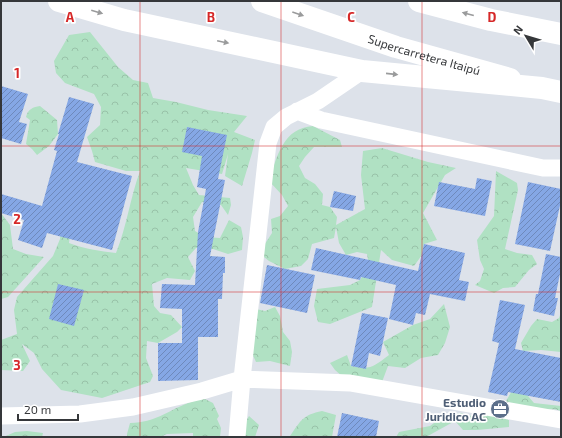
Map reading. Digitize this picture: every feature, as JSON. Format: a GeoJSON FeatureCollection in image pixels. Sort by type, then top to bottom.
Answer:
{"type":"FeatureCollection","features":[{"type":"Feature","properties":{"kind":"main road"},"geometry":{"type":"LineString","coordinates":[[59,1],[124,20],[362,71],[552,90]]}},
{"type":"Feature","properties":{"kind":"main road","name":"Supercarretera Itaipú"},"geometry":{"type":"LineString","coordinates":[[262,1],[396,47],[552,90]]}},
{"type":"Feature","properties":{"kind":"main road"},"geometry":{"type":"LineString","coordinates":[[419,1],[491,20],[561,34]]}},
{"type":"Feature","properties":{"kind":"street"},"geometry":{"type":"LineString","coordinates":[[238,437],[242,379],[268,143],[274,127],[286,117],[318,101],[362,71]]}},
{"type":"Feature","properties":{"kind":"street"},"geometry":{"type":"LineString","coordinates":[[297,111],[321,120],[352,127],[543,168],[561,168]]}},
{"type":"Feature","properties":{"kind":"street"},"geometry":{"type":"LineString","coordinates":[[1,416],[80,414],[133,407],[202,391],[242,379],[350,383],[561,420]]}},
{"type":"Feature","properties":{"kind":"green space"},"geometry":{"type":"Polygon","coordinates":[[[90,32],[118,67],[133,80],[148,83],[153,98],[208,110],[247,116],[234,132],[255,140],[242,186],[225,176],[228,154],[222,174],[186,168],[199,195],[230,198],[231,205],[228,215],[221,205],[202,202],[193,217],[195,231],[205,237],[220,238],[229,220],[241,227],[243,237],[242,250],[228,254],[213,249],[196,248],[188,257],[195,271],[190,280],[167,278],[152,284],[154,306],[160,313],[171,315],[182,327],[177,332],[158,343],[147,341],[146,358],[153,376],[150,382],[102,398],[61,390],[42,369],[34,353],[22,344],[30,361],[23,371],[1,370],[1,340],[17,334],[14,310],[17,297],[53,256],[60,239],[61,226],[71,228],[69,243],[98,251],[116,253],[140,171],[126,171],[95,162],[87,137],[100,125],[101,107],[94,94],[65,83],[56,73],[54,61],[69,35],[90,32]]]}},
{"type":"Feature","properties":{"kind":"green space"},"geometry":{"type":"Polygon","coordinates":[[[40,106],[57,120],[58,134],[49,146],[37,155],[26,144],[30,120],[26,117],[31,109],[40,106]]]}},
{"type":"Feature","properties":{"kind":"green space"},"geometry":{"type":"Polygon","coordinates":[[[313,126],[340,140],[342,147],[314,147],[299,166],[305,178],[315,184],[323,194],[322,205],[330,207],[337,217],[336,225],[365,209],[361,175],[363,151],[382,148],[428,162],[456,168],[445,175],[423,213],[437,240],[424,244],[422,255],[414,266],[392,260],[381,250],[372,307],[330,324],[318,322],[314,306],[317,289],[350,285],[360,280],[369,265],[367,254],[357,252],[346,255],[339,243],[336,227],[334,238],[312,244],[308,259],[301,266],[285,269],[269,261],[259,253],[272,233],[271,219],[280,216],[288,206],[282,195],[269,181],[275,162],[288,138],[303,128],[313,126]]]}},
{"type":"Feature","properties":{"kind":"green space"},"geometry":{"type":"Polygon","coordinates":[[[496,171],[517,183],[518,190],[505,249],[517,253],[532,255],[537,264],[529,270],[515,287],[503,288],[494,293],[475,285],[480,281],[484,269],[480,260],[477,240],[494,216],[496,171]]]}},
{"type":"Feature","properties":{"kind":"green space"},"geometry":{"type":"Polygon","coordinates":[[[1,213],[10,225],[13,249],[26,254],[44,257],[8,297],[1,299],[1,213]]]}},
{"type":"Feature","properties":{"kind":"green space"},"geometry":{"type":"Polygon","coordinates":[[[444,304],[450,327],[445,343],[438,355],[421,358],[405,368],[388,366],[382,382],[350,383],[335,370],[330,363],[347,355],[351,366],[363,368],[375,365],[389,355],[383,342],[413,325],[430,319],[444,304]]]}},
{"type":"Feature","properties":{"kind":"green space"},"geometry":{"type":"Polygon","coordinates":[[[275,307],[280,316],[283,332],[290,341],[292,352],[290,366],[270,361],[256,362],[251,351],[256,309],[265,311],[275,307]]]}},
{"type":"Feature","properties":{"kind":"green space"},"geometry":{"type":"Polygon","coordinates":[[[561,312],[561,352],[541,350],[523,351],[521,343],[537,319],[552,322],[559,318],[561,312]]]}},
{"type":"Feature","properties":{"kind":"green space"},"geometry":{"type":"Polygon","coordinates":[[[536,385],[528,396],[534,403],[561,406],[561,411],[554,409],[527,409],[506,401],[513,389],[536,385]]]}},
{"type":"Feature","properties":{"kind":"green space"},"geometry":{"type":"Polygon","coordinates":[[[203,398],[213,403],[219,416],[217,419],[221,428],[220,437],[193,437],[193,433],[167,434],[160,437],[127,437],[130,423],[154,419],[190,402],[203,398]]]}},
{"type":"Feature","properties":{"kind":"green space"},"geometry":{"type":"Polygon","coordinates":[[[322,411],[336,415],[332,437],[285,437],[290,436],[306,416],[322,411]]]}},
{"type":"Feature","properties":{"kind":"green space"},"geometry":{"type":"Polygon","coordinates":[[[461,413],[468,416],[490,414],[509,420],[509,427],[463,430],[455,421],[426,437],[396,437],[399,432],[430,426],[442,417],[461,413]]]}},
{"type":"Feature","properties":{"kind":"green space"},"geometry":{"type":"Polygon","coordinates":[[[249,416],[259,425],[255,437],[239,437],[242,428],[249,416]]]}},
{"type":"Feature","properties":{"kind":"green space"},"geometry":{"type":"Polygon","coordinates":[[[27,431],[43,433],[42,437],[6,437],[15,432],[27,431]]]}},
{"type":"Feature","properties":{"kind":"building"},"geometry":{"type":"Polygon","coordinates":[[[1,86],[28,94],[19,122],[27,124],[21,144],[1,138],[1,86]]]}},
{"type":"Feature","properties":{"kind":"building"},"geometry":{"type":"Polygon","coordinates":[[[69,97],[94,104],[77,162],[132,176],[112,250],[47,233],[42,248],[18,240],[24,220],[1,213],[1,194],[42,206],[57,151],[54,150],[69,97]]]}},
{"type":"Feature","properties":{"kind":"building"},"geometry":{"type":"Polygon","coordinates":[[[187,127],[227,135],[218,179],[225,180],[210,256],[225,257],[222,299],[218,299],[218,337],[198,337],[198,380],[158,381],[158,343],[182,343],[182,309],[160,308],[162,284],[195,285],[198,232],[206,189],[197,187],[202,156],[182,152],[187,127]]]}},
{"type":"Feature","properties":{"kind":"building"},"geometry":{"type":"Polygon","coordinates":[[[477,178],[492,181],[485,216],[434,206],[439,182],[475,189],[477,178]]]}},
{"type":"Feature","properties":{"kind":"building"},"geometry":{"type":"Polygon","coordinates":[[[528,182],[561,189],[561,201],[550,251],[515,244],[528,182]]]}},
{"type":"Feature","properties":{"kind":"building"},"geometry":{"type":"Polygon","coordinates":[[[334,191],[356,196],[353,211],[330,207],[334,191]]]}},
{"type":"Feature","properties":{"kind":"building"},"geometry":{"type":"Polygon","coordinates":[[[424,244],[465,253],[459,280],[469,282],[465,301],[430,294],[425,315],[416,313],[413,325],[389,319],[396,285],[361,277],[360,280],[311,270],[316,248],[418,271],[424,244]]]}},
{"type":"Feature","properties":{"kind":"building"},"geometry":{"type":"Polygon","coordinates":[[[546,254],[561,257],[561,269],[555,298],[558,298],[554,316],[533,311],[546,254]]]}},
{"type":"Feature","properties":{"kind":"building"},"geometry":{"type":"Polygon","coordinates":[[[267,265],[315,275],[307,313],[260,303],[267,265]]]}},
{"type":"Feature","properties":{"kind":"building"},"geometry":{"type":"Polygon","coordinates":[[[58,284],[84,290],[74,326],[49,319],[58,284]]]}},
{"type":"Feature","properties":{"kind":"building"},"geometry":{"type":"Polygon","coordinates":[[[500,300],[525,305],[515,349],[561,358],[561,402],[508,392],[507,396],[488,392],[499,343],[492,341],[500,300]]]}},
{"type":"Feature","properties":{"kind":"building"},"geometry":{"type":"Polygon","coordinates":[[[362,313],[388,318],[380,356],[369,353],[366,369],[351,366],[362,313]]]}},
{"type":"Feature","properties":{"kind":"building"},"geometry":{"type":"Polygon","coordinates":[[[342,413],[379,421],[376,437],[337,437],[342,413]]]}},
{"type":"Feature","properties":{"kind":"place","name":"Estudio Juridico AC"},"geometry":{"type":"Point","coordinates":[500,409]}}]}
